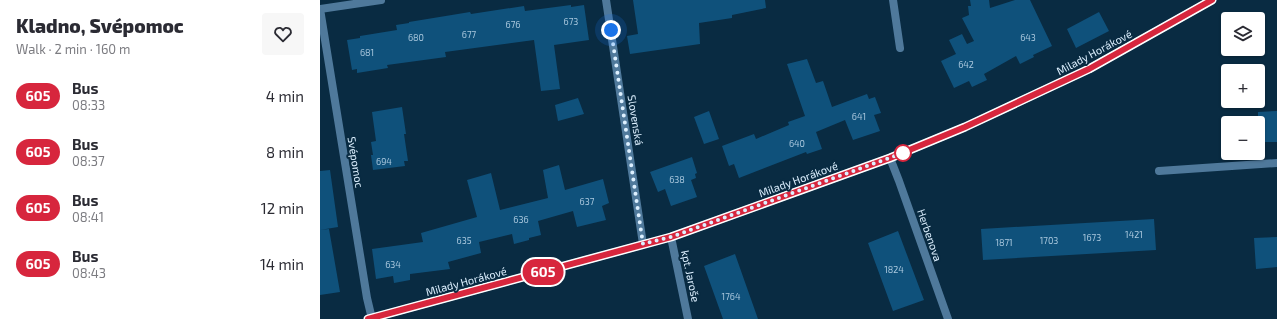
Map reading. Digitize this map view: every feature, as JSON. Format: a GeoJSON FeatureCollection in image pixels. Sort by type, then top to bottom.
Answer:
{"type":"FeatureCollection","features":[{"type":"Feature","properties":{"kind":"main road","name":"Milady Horákové"},"geometry":{"type":"LineString","coordinates":[[371,319],[671,237],[890,158],[965,127],[1089,69],[1212,0]]}},
{"type":"Feature","properties":{"kind":"street"},"geometry":{"type":"LineString","coordinates":[[320,9],[381,0]]}},
{"type":"Feature","properties":{"kind":"street","name":"Slovenská"},"geometry":{"type":"LineString","coordinates":[[606,0],[643,244]]}},
{"type":"Feature","properties":{"kind":"street"},"geometry":{"type":"LineString","coordinates":[[893,0],[900,48]]}},
{"type":"Feature","properties":{"kind":"street","name":"Svépomoc"},"geometry":{"type":"LineString","coordinates":[[320,9],[371,319]]}},
{"type":"Feature","properties":{"kind":"street","name":"Herbenova"},"geometry":{"type":"LineString","coordinates":[[890,158],[948,319]]}},
{"type":"Feature","properties":{"kind":"street"},"geometry":{"type":"LineString","coordinates":[[1159,171],[1277,163]]}},
{"type":"Feature","properties":{"kind":"street","name":"kpt. Jaroše"},"geometry":{"type":"LineString","coordinates":[[671,237],[688,319]]}},
{"type":"Feature","properties":{"kind":"building"},"geometry":{"type":"Polygon","coordinates":[[[633,0],[765,0],[766,8],[732,15],[732,18],[699,23],[700,44],[630,54],[627,36],[638,34],[633,0]]]}},
{"type":"Feature","properties":{"kind":"building"},"geometry":{"type":"Polygon","coordinates":[[[970,0],[989,0],[990,8],[1015,0],[1030,0],[1052,46],[1033,55],[1034,57],[1020,64],[1016,56],[984,74],[987,80],[972,87],[969,81],[954,88],[941,61],[956,54],[949,40],[962,34],[967,44],[974,41],[962,18],[969,15],[968,6],[971,6],[970,0]]]}},
{"type":"Feature","properties":{"kind":"building"},"geometry":{"type":"Polygon","coordinates":[[[571,5],[571,7],[584,5],[589,40],[554,45],[560,89],[541,91],[534,40],[445,52],[446,57],[387,65],[388,68],[357,73],[357,69],[352,70],[347,40],[360,38],[360,36],[397,30],[396,25],[470,12],[471,14],[524,6],[525,11],[571,5]]]}},
{"type":"Feature","properties":{"kind":"building"},"geometry":{"type":"Polygon","coordinates":[[[1099,12],[1109,31],[1076,48],[1067,29],[1099,12]]]}},
{"type":"Feature","properties":{"kind":"building"},"geometry":{"type":"Polygon","coordinates":[[[807,59],[816,83],[823,81],[832,107],[867,94],[869,99],[875,97],[881,113],[874,115],[880,131],[853,140],[845,120],[816,132],[822,149],[807,154],[806,152],[739,178],[734,164],[729,166],[722,146],[754,134],[756,139],[789,125],[788,122],[805,116],[787,64],[807,59]]]}},
{"type":"Feature","properties":{"kind":"building"},"geometry":{"type":"Polygon","coordinates":[[[578,98],[584,114],[558,121],[555,105],[578,98]]]}},
{"type":"Feature","properties":{"kind":"building"},"geometry":{"type":"Polygon","coordinates":[[[402,107],[408,161],[404,161],[405,166],[373,170],[371,142],[376,141],[372,112],[402,107]]]}},
{"type":"Feature","properties":{"kind":"building"},"geometry":{"type":"Polygon","coordinates":[[[709,111],[719,139],[704,144],[694,117],[709,111]]]}},
{"type":"Feature","properties":{"kind":"building"},"geometry":{"type":"Polygon","coordinates":[[[1277,111],[1277,142],[1265,142],[1265,116],[1258,116],[1258,112],[1277,111]]]}},
{"type":"Feature","properties":{"kind":"building"},"geometry":{"type":"Polygon","coordinates":[[[692,157],[697,173],[695,174],[696,178],[691,180],[697,197],[671,206],[665,189],[658,192],[650,172],[692,157]]]}},
{"type":"Feature","properties":{"kind":"building"},"geometry":{"type":"Polygon","coordinates":[[[559,165],[565,190],[603,179],[609,203],[602,206],[606,220],[577,227],[573,211],[538,221],[541,235],[529,238],[529,240],[514,244],[512,234],[479,242],[481,253],[448,262],[450,269],[410,274],[410,280],[394,283],[393,276],[376,279],[372,249],[423,242],[421,233],[477,217],[467,180],[491,173],[500,210],[548,198],[543,170],[559,165]]]}},
{"type":"Feature","properties":{"kind":"building"},"geometry":{"type":"Polygon","coordinates":[[[330,170],[338,227],[320,230],[320,171],[330,170]]]}},
{"type":"Feature","properties":{"kind":"building"},"geometry":{"type":"Polygon","coordinates":[[[1154,219],[1156,250],[983,260],[981,229],[1154,219]]]}},
{"type":"Feature","properties":{"kind":"building"},"geometry":{"type":"Polygon","coordinates":[[[329,229],[340,292],[320,295],[320,230],[329,229]]]}},
{"type":"Feature","properties":{"kind":"building"},"geometry":{"type":"Polygon","coordinates":[[[898,231],[924,300],[893,311],[868,243],[898,231]]]}},
{"type":"Feature","properties":{"kind":"building"},"geometry":{"type":"Polygon","coordinates":[[[1277,237],[1277,267],[1256,269],[1254,238],[1277,237]]]}},
{"type":"Feature","properties":{"kind":"building"},"geometry":{"type":"Polygon","coordinates":[[[735,254],[758,319],[723,319],[704,266],[735,254]]]}},
{"type":"Feature","properties":{"kind":"bus line","name":"605"},"geometry":{"type":"LineString","coordinates":[[368,319],[671,237],[890,158],[965,127],[1089,69],[1212,0]]}},
{"type":"Feature","properties":{"kind":"route"},"geometry":{"type":"LineString","coordinates":[[611,30],[643,244],[671,237],[903,153]]}}]}
